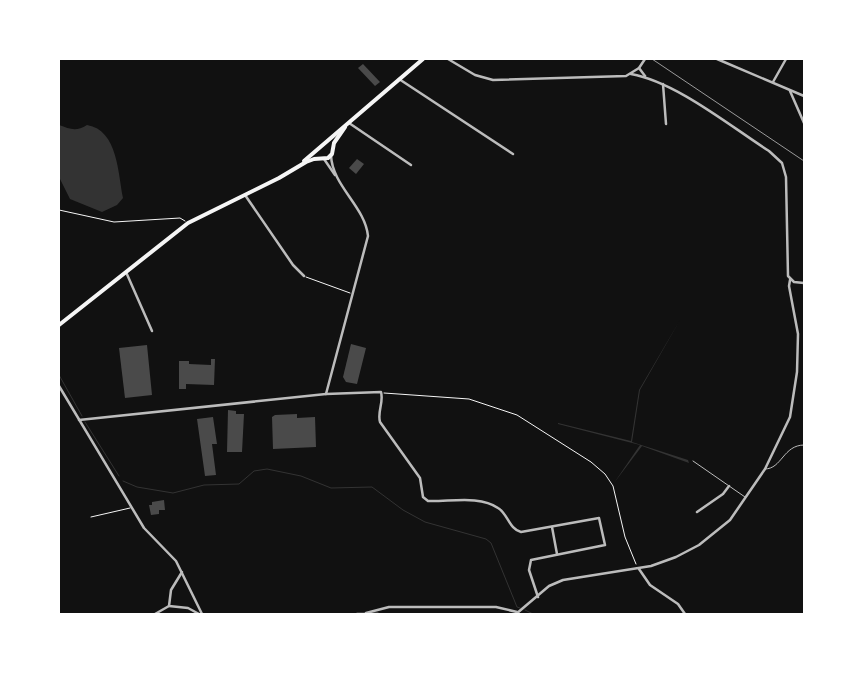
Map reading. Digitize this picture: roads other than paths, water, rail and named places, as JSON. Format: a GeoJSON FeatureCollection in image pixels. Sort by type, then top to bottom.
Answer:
{"type":"FeatureCollection","features":[{"type":"Feature","properties":{"kind":"main road"},"geometry":{"type":"LineString","coordinates":[[296,168],[423,59]]}},
{"type":"Feature","properties":{"kind":"main road"},"geometry":{"type":"LineString","coordinates":[[59,325],[188,223],[314,159],[323,159],[331,155],[332,149],[345,127]]}},
{"type":"Feature","properties":{"kind":"main road"},"geometry":{"type":"LineString","coordinates":[[325,144],[332,149]]}},
{"type":"Feature","properties":{"kind":"main road"},"geometry":{"type":"LineString","coordinates":[[318,148],[318,155],[323,159]]}},
{"type":"Feature","properties":{"kind":"street"},"geometry":{"type":"LineString","coordinates":[[448,59],[475,75],[493,80],[620,77],[631,74],[646,59]]}},
{"type":"Feature","properties":{"kind":"street"},"geometry":{"type":"LineString","coordinates":[[717,59],[804,96]]}},
{"type":"Feature","properties":{"kind":"street"},"geometry":{"type":"LineString","coordinates":[[773,82],[786,59]]}},
{"type":"Feature","properties":{"kind":"street"},"geometry":{"type":"LineString","coordinates":[[639,68],[644,76]]}},
{"type":"Feature","properties":{"kind":"street"},"geometry":{"type":"LineString","coordinates":[[357,614],[389,608],[496,607],[517,613],[549,586],[563,580],[639,569],[676,558],[699,545],[730,520],[765,469],[784,432],[794,403],[798,334],[787,269],[786,176],[782,163],[769,151],[663,84],[644,76],[631,74]]}},
{"type":"Feature","properties":{"kind":"street"},"geometry":{"type":"LineString","coordinates":[[399,79],[513,154]]}},
{"type":"Feature","properties":{"kind":"street"},"geometry":{"type":"LineString","coordinates":[[663,84],[666,124]]}},
{"type":"Feature","properties":{"kind":"street"},"geometry":{"type":"LineString","coordinates":[[790,90],[804,123]]}},
{"type":"Feature","properties":{"kind":"street"},"geometry":{"type":"LineString","coordinates":[[349,123],[411,165]]}},
{"type":"Feature","properties":{"kind":"street"},"geometry":{"type":"LineString","coordinates":[[326,394],[367,241],[367,229],[332,168],[331,155]]}},
{"type":"Feature","properties":{"kind":"street"},"geometry":{"type":"LineString","coordinates":[[323,159],[339,180]]}},
{"type":"Feature","properties":{"kind":"street"},"geometry":{"type":"LineString","coordinates":[[245,195],[293,265],[304,276]]}},
{"type":"Feature","properties":{"kind":"street"},"geometry":{"type":"LineString","coordinates":[[126,272],[152,331]]}},
{"type":"Feature","properties":{"kind":"street"},"geometry":{"type":"LineString","coordinates":[[790,280],[804,283]]}},
{"type":"Feature","properties":{"kind":"street"},"geometry":{"type":"LineString","coordinates":[[59,386],[130,508],[148,533],[170,554],[182,572],[200,614]]}},
{"type":"Feature","properties":{"kind":"street"},"geometry":{"type":"LineString","coordinates":[[79,420],[326,394],[381,392],[382,396],[378,411],[380,422],[420,478],[425,499],[430,502],[486,502],[500,509],[518,532],[599,518],[605,545],[533,559],[529,562],[529,570],[538,597]]}},
{"type":"Feature","properties":{"kind":"street"},"geometry":{"type":"LineString","coordinates":[[697,512],[723,494],[729,486]]}},
{"type":"Feature","properties":{"kind":"street"},"geometry":{"type":"LineString","coordinates":[[552,527],[557,554]]}},
{"type":"Feature","properties":{"kind":"street"},"geometry":{"type":"LineString","coordinates":[[639,569],[650,585],[678,604],[685,614]]}},
{"type":"Feature","properties":{"kind":"street"},"geometry":{"type":"LineString","coordinates":[[168,606],[171,590],[182,572]]}},
{"type":"Feature","properties":{"kind":"street"},"geometry":{"type":"LineString","coordinates":[[155,614],[168,606],[188,608],[200,614]]}},
{"type":"Feature","properties":{"kind":"street"},"geometry":{"type":"LineString","coordinates":[[366,613],[378,614]]}},
{"type":"Feature","properties":{"kind":"lane"},"geometry":{"type":"LineString","coordinates":[[765,469],[773,468],[792,448],[804,445]]}},
{"type":"Feature","properties":{"kind":"lane"},"geometry":{"type":"LineString","coordinates":[[693,461],[746,498]]}},
{"type":"Feature","properties":{"kind":"waterway"},"geometry":{"type":"LineString","coordinates":[[59,375],[82,416]]}},
{"type":"Feature","properties":{"kind":"waterway"},"geometry":{"type":"LineString","coordinates":[[85,422],[119,476]]}},
{"type":"Feature","properties":{"kind":"waterway"},"geometry":{"type":"LineString","coordinates":[[123,481],[137,487],[173,493],[204,485],[239,484],[254,471],[267,469],[301,476],[331,488],[372,487],[403,510],[425,522],[486,539],[491,543],[517,607],[520,608]]}},
{"type":"Feature","properties":{"kind":"waterway"},"geometry":{"type":"LineString","coordinates":[[525,610],[533,614]]}},
{"type":"Feature","properties":{"kind":"railway"},"geometry":{"type":"LineString","coordinates":[[652,59],[804,161]]}}]}
